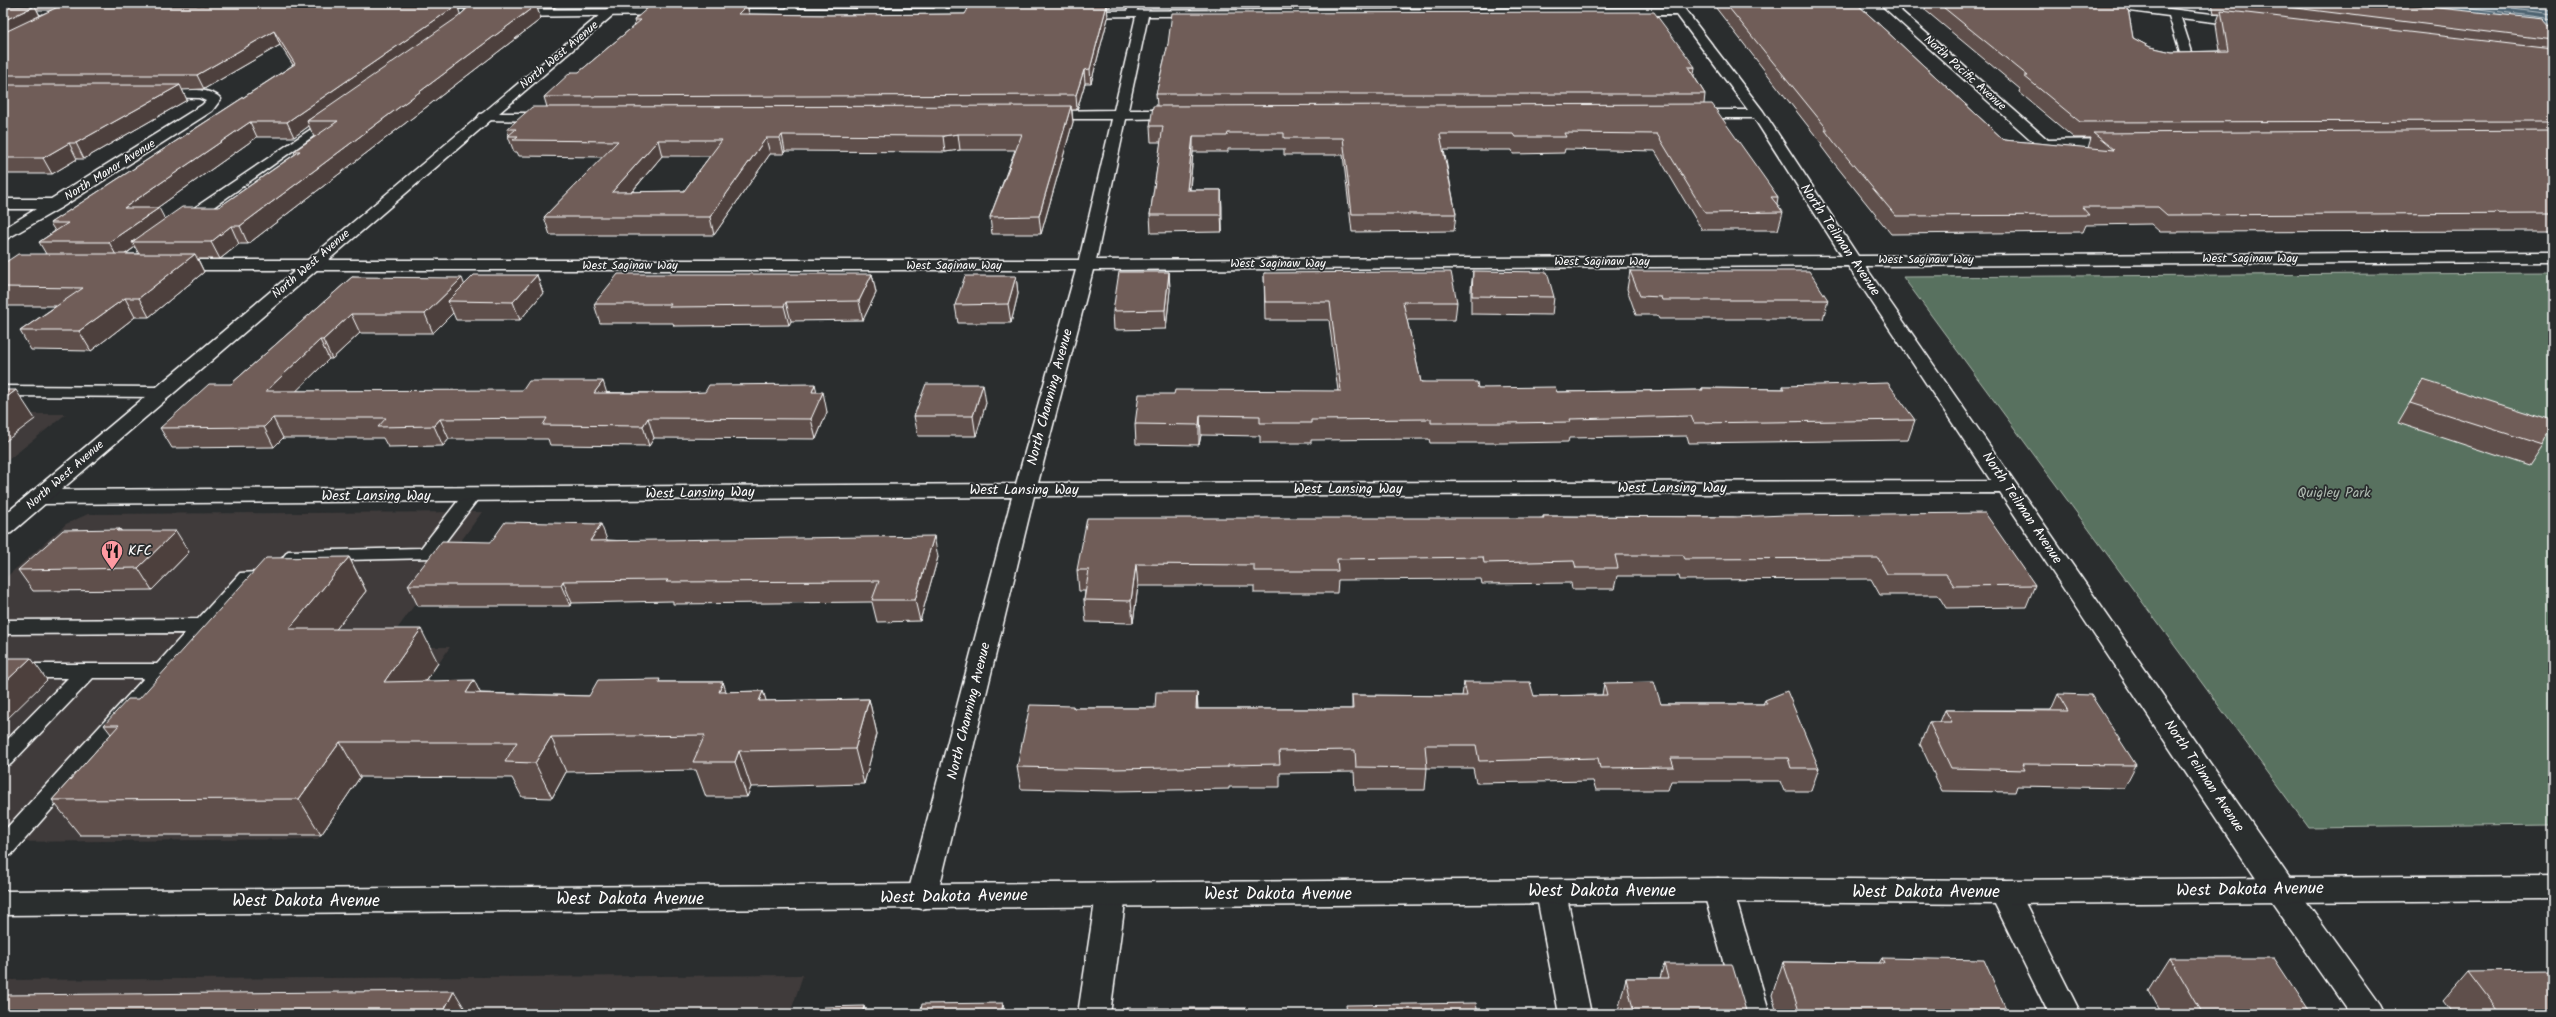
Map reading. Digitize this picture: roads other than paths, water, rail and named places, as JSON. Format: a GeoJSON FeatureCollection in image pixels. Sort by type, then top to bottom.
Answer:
{"type":"FeatureCollection","features":[{"type":"Feature","properties":{"kind":"street","name":"North West Avenue"},"geometry":{"type":"LineString","coordinates":[[3,528],[310,264],[622,3]]}},
{"type":"Feature","properties":{"kind":"street","name":"North Pacific Avenue"},"geometry":{"type":"LineString","coordinates":[[1885,3],[2044,144],[2132,143]]}},
{"type":"Feature","properties":{"kind":"street"},"geometry":{"type":"LineString","coordinates":[[2090,3],[2261,24]]}},
{"type":"Feature","properties":{"kind":"street"},"geometry":{"type":"LineString","coordinates":[[1069,12],[1137,9],[1676,7]]}},
{"type":"Feature","properties":{"kind":"street","name":"North Teilman Avenue"},"geometry":{"type":"LineString","coordinates":[[1676,7],[1758,114],[1852,259],[2009,487],[2280,889],[2369,1014]]}},
{"type":"Feature","properties":{"kind":"street","name":"North Channing Avenue"},"geometry":{"type":"LineString","coordinates":[[922,897],[1025,490],[1086,264],[1119,114],[1137,9]]}},
{"type":"Feature","properties":{"kind":"street"},"geometry":{"type":"LineString","coordinates":[[415,14],[469,17],[686,13]]}},
{"type":"Feature","properties":{"kind":"street"},"geometry":{"type":"LineString","coordinates":[[710,13],[1007,13]]}},
{"type":"Feature","properties":{"kind":"street"},"geometry":{"type":"LineString","coordinates":[[2174,14],[2187,55]]}},
{"type":"Feature","properties":{"kind":"street","name":"North Manor Avenue"},"geometry":{"type":"LineString","coordinates":[[3,236],[207,108],[214,99],[201,94],[144,94]]}},
{"type":"Feature","properties":{"kind":"street"},"geometry":{"type":"LineString","coordinates":[[1032,115],[1198,114]]}},
{"type":"Feature","properties":{"kind":"street"},"geometry":{"type":"LineString","coordinates":[[1678,114],[1758,114]]}},
{"type":"Feature","properties":{"kind":"street"},"geometry":{"type":"LineString","coordinates":[[485,117],[564,116]]}},
{"type":"Feature","properties":{"kind":"street"},"geometry":{"type":"LineString","coordinates":[[3,204],[56,204]]}},
{"type":"Feature","properties":{"kind":"street","name":"West Saginaw Way"},"geometry":{"type":"LineString","coordinates":[[153,265],[1086,264],[1852,259],[2553,257]]}},
{"type":"Feature","properties":{"kind":"street","name":"West Lansing Way"},"geometry":{"type":"LineString","coordinates":[[39,497],[471,496],[1025,490],[2009,487]]}},
{"type":"Feature","properties":{"kind":"street","name":"West Dakota Avenue"},"geometry":{"type":"LineString","coordinates":[[3,903],[1718,890],[2004,892],[2553,888]]}},
{"type":"Feature","properties":{"kind":"street"},"geometry":{"type":"LineString","coordinates":[[1718,890],[1754,1014]]}},
{"type":"Feature","properties":{"kind":"street"},"geometry":{"type":"LineString","coordinates":[[1551,892],[1575,1014]]}},
{"type":"Feature","properties":{"kind":"street"},"geometry":{"type":"LineString","coordinates":[[2004,892],[2065,1014]]}},
{"type":"Feature","properties":{"kind":"street"},"geometry":{"type":"LineString","coordinates":[[1094,1014],[1111,895]]}},
{"type":"Feature","properties":{"kind":"lane"},"geometry":{"type":"LineString","coordinates":[[469,17],[484,3]]}},
{"type":"Feature","properties":{"kind":"lane"},"geometry":{"type":"LineString","coordinates":[[788,13],[796,3]]}},
{"type":"Feature","properties":{"kind":"lane"},"geometry":{"type":"LineString","coordinates":[[936,13],[944,3]]}},
{"type":"Feature","properties":{"kind":"lane"},"geometry":{"type":"LineString","coordinates":[[173,229],[342,111]]}},
{"type":"Feature","properties":{"kind":"lane"},"geometry":{"type":"LineString","coordinates":[[3,391],[162,392]]}},
{"type":"Feature","properties":{"kind":"lane"},"geometry":{"type":"LineString","coordinates":[[3,848],[248,577],[278,577],[295,555],[426,554],[471,496]]}},
{"type":"Feature","properties":{"kind":"lane"},"geometry":{"type":"LineString","coordinates":[[3,627],[203,626]]}},
{"type":"Feature","properties":{"kind":"lane"},"geometry":{"type":"LineString","coordinates":[[3,670],[162,671]]}},
{"type":"Feature","properties":{"kind":"lane"},"geometry":{"type":"LineString","coordinates":[[3,758],[88,671]]}},
{"type":"Feature","properties":{"kind":"water"},"geometry":{"type":"Polygon","coordinates":[[[2404,3],[2498,3],[2553,10],[2553,23],[2404,3]]]}},
{"type":"Feature","properties":{"kind":"place","name":"KFC"},"geometry":{"type":"Point","coordinates":[112,570]}},
{"type":"Feature","properties":{"kind":"park label","name":"Quigley Park"},"geometry":{"type":"Point","coordinates":[2334,493]}}]}
